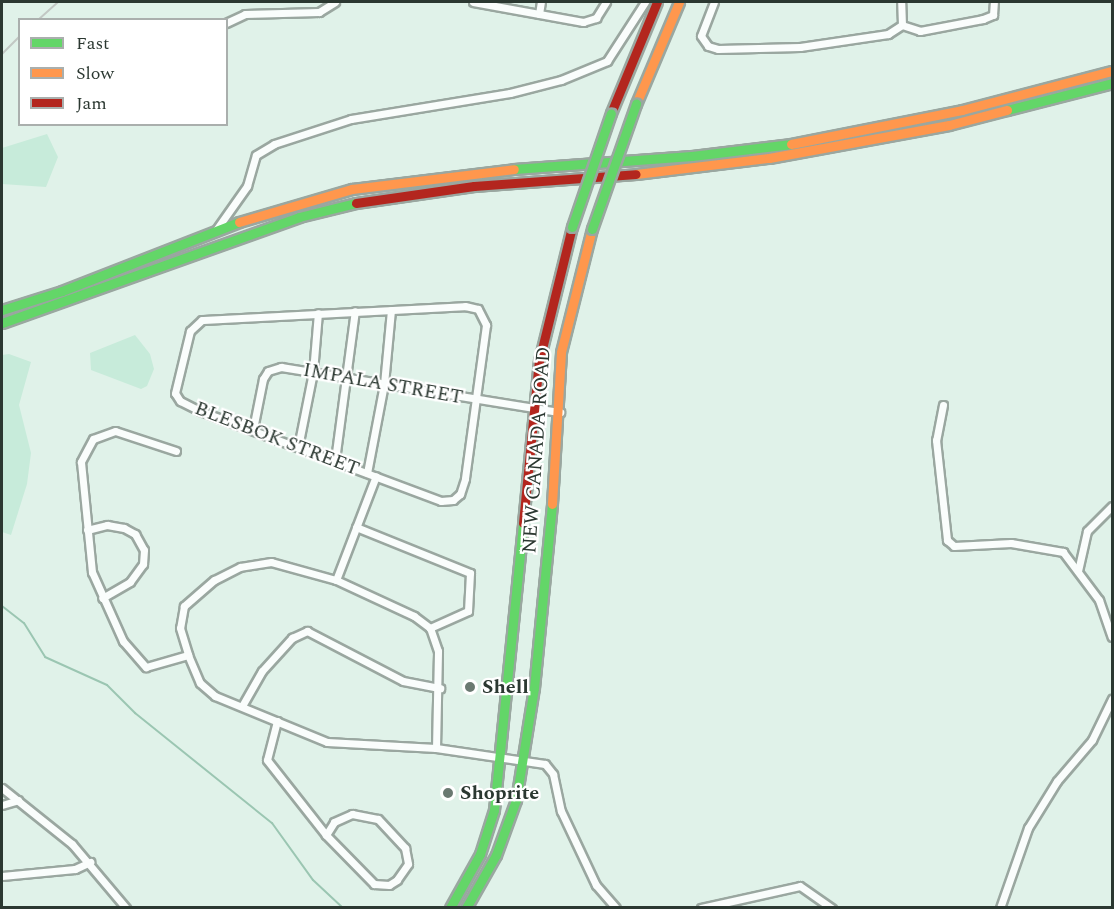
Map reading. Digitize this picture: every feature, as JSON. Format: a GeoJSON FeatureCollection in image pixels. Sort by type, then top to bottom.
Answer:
{"type":"FeatureCollection","features":[{"type":"Feature","properties":{"kind":"main road","name":"NEW CANADA ROAD"},"geometry":{"type":"LineString","coordinates":[[450,908],[473,867],[488,831],[501,756],[533,410],[548,313],[572,227],[611,113],[657,2]]}},
{"type":"Feature","properties":{"kind":"main road","name":"NEW CANADA ROAD"},"geometry":{"type":"LineString","coordinates":[[466,908],[510,820],[522,760],[534,688],[560,412],[563,338],[592,229],[636,104],[679,2]]}},
{"type":"Feature","properties":{"kind":"main road"},"geometry":{"type":"LineString","coordinates":[[2,310],[62,291],[216,230],[309,200],[403,180],[692,156],[832,137],[973,108],[1113,71]]}},
{"type":"Feature","properties":{"kind":"main road"},"geometry":{"type":"LineString","coordinates":[[2,323],[299,217],[359,202],[474,186],[660,172],[769,158],[949,125],[1113,83]]}},
{"type":"Feature","properties":{"kind":"street"},"geometry":{"type":"LineString","coordinates":[[228,22],[245,14],[318,12],[335,2]]}},
{"type":"Feature","properties":{"kind":"street"},"geometry":{"type":"LineString","coordinates":[[473,2],[588,22],[596,18],[606,2]]}},
{"type":"Feature","properties":{"kind":"street"},"geometry":{"type":"LineString","coordinates":[[539,14],[541,2]]}},
{"type":"Feature","properties":{"kind":"street"},"geometry":{"type":"LineString","coordinates":[[216,230],[247,186],[256,154],[274,144],[351,119],[499,94],[561,80],[607,61],[645,2]]}},
{"type":"Feature","properties":{"kind":"street"},"geometry":{"type":"LineString","coordinates":[[714,2],[700,33],[703,42],[713,49],[811,45],[888,34],[902,26],[920,31],[983,19],[993,15],[994,2]]}},
{"type":"Feature","properties":{"kind":"street"},"geometry":{"type":"LineString","coordinates":[[901,2],[902,26]]}},
{"type":"Feature","properties":{"kind":"street","name":"BLESBOK STREET"},"geometry":{"type":"LineString","coordinates":[[470,306],[481,312],[486,322],[478,400],[465,479],[460,494],[453,500],[441,501],[200,411],[177,398],[174,384],[190,331],[196,323],[217,317],[391,310],[470,306]]}},
{"type":"Feature","properties":{"kind":"street"},"geometry":{"type":"LineString","coordinates":[[367,473],[384,384],[391,310]]}},
{"type":"Feature","properties":{"kind":"street"},"geometry":{"type":"LineString","coordinates":[[335,460],[355,311]]}},
{"type":"Feature","properties":{"kind":"street"},"geometry":{"type":"LineString","coordinates":[[298,447],[313,372],[318,313]]}},
{"type":"Feature","properties":{"kind":"street","name":"IMPALA STREET"},"geometry":{"type":"LineString","coordinates":[[253,429],[260,386],[268,371],[281,367],[533,410],[560,412]]}},
{"type":"Feature","properties":{"kind":"street"},"geometry":{"type":"LineString","coordinates":[[942,405],[936,440],[947,540],[954,546],[1011,543],[1052,548],[1063,552],[1099,600],[1113,637]]}},
{"type":"Feature","properties":{"kind":"street"},"geometry":{"type":"LineString","coordinates":[[176,451],[115,431],[93,439],[81,462],[92,572],[123,641],[141,665],[153,668],[188,655]]}},
{"type":"Feature","properties":{"kind":"street"},"geometry":{"type":"LineString","coordinates":[[336,580],[376,476]]}},
{"type":"Feature","properties":{"kind":"street"},"geometry":{"type":"LineString","coordinates":[[1078,571],[1086,531],[1113,506]]}},
{"type":"Feature","properties":{"kind":"street"},"geometry":{"type":"LineString","coordinates":[[87,530],[107,525],[124,528],[135,534],[144,550],[143,564],[130,582],[102,598]]}},
{"type":"Feature","properties":{"kind":"street"},"geometry":{"type":"LineString","coordinates":[[356,527],[469,572],[472,584],[468,611],[430,628]]}},
{"type":"Feature","properties":{"kind":"street"},"geometry":{"type":"LineString","coordinates":[[436,748],[440,688],[438,651],[430,628],[414,616],[336,580],[271,562],[240,567],[214,580],[184,606],[180,628],[188,655],[203,688],[242,706],[327,742],[436,748],[545,764],[553,774],[566,821],[596,885],[616,908]]}},
{"type":"Feature","properties":{"kind":"street"},"geometry":{"type":"LineString","coordinates":[[242,706],[262,671],[303,632],[403,681],[440,688]]}},
{"type":"Feature","properties":{"kind":"street"},"geometry":{"type":"LineString","coordinates":[[1000,908],[1028,828],[1058,781],[1092,740],[1113,699]]}},
{"type":"Feature","properties":{"kind":"street"},"geometry":{"type":"LineString","coordinates":[[277,721],[267,760],[326,835],[374,884],[389,885],[397,880],[408,864],[405,848],[371,815],[342,817],[326,835]]}},
{"type":"Feature","properties":{"kind":"street"},"geometry":{"type":"LineString","coordinates":[[2,788],[90,862],[126,908]]}},
{"type":"Feature","properties":{"kind":"street"},"geometry":{"type":"LineString","coordinates":[[2,805],[18,800]]}},
{"type":"Feature","properties":{"kind":"street"},"geometry":{"type":"LineString","coordinates":[[2,876],[75,869],[90,862]]}},
{"type":"Feature","properties":{"kind":"street"},"geometry":{"type":"LineString","coordinates":[[702,908],[800,886],[832,908]]}},
{"type":"Feature","properties":{"kind":"green space"},"geometry":{"type":"Polygon","coordinates":[[[47,134],[58,157],[46,187],[2,184],[2,148],[47,134]]]}},
{"type":"Feature","properties":{"kind":"green space"},"geometry":{"type":"Polygon","coordinates":[[[135,335],[150,354],[154,369],[147,386],[141,389],[91,370],[90,353],[135,335]]]}},
{"type":"Feature","properties":{"kind":"green space"},"geometry":{"type":"Polygon","coordinates":[[[9,354],[31,362],[19,405],[31,453],[27,484],[11,535],[2,532],[2,355],[9,354]]]}},
{"type":"Feature","properties":{"kind":"waterway"},"geometry":{"type":"LineString","coordinates":[[2,606],[24,623],[45,657],[107,685],[135,713],[272,823],[313,880],[343,908]]}},
{"type":"Feature","properties":{"kind":"railway"},"geometry":{"type":"LineString","coordinates":[[40,18],[58,2]]}},
{"type":"Feature","properties":{"kind":"railway"},"geometry":{"type":"LineString","coordinates":[[2,54],[18,38]]}},
{"type":"Feature","properties":{"kind":"traffic: fast"},"geometry":{"type":"LineString","coordinates":[[1007,110],[1112,83]]}},
{"type":"Feature","properties":{"kind":"traffic: fast"},"geometry":{"type":"LineString","coordinates":[[592,229],[636,104]]}},
{"type":"Feature","properties":{"kind":"traffic: fast"},"geometry":{"type":"LineString","coordinates":[[572,227],[611,113]]}},
{"type":"Feature","properties":{"kind":"traffic: fast"},"geometry":{"type":"LineString","coordinates":[[514,169],[692,156],[791,144]]}},
{"type":"Feature","properties":{"kind":"traffic: fast"},"geometry":{"type":"LineString","coordinates":[[2,323],[299,217],[356,203]]}},
{"type":"Feature","properties":{"kind":"traffic: fast"},"geometry":{"type":"LineString","coordinates":[[2,310],[62,291],[239,222]]}},
{"type":"Feature","properties":{"kind":"traffic: fast"},"geometry":{"type":"LineString","coordinates":[[466,908],[496,855],[516,800],[534,688],[552,504]]}},
{"type":"Feature","properties":{"kind":"traffic: fast"},"geometry":{"type":"LineString","coordinates":[[450,908],[480,854],[494,810],[523,523]]}},
{"type":"Feature","properties":{"kind":"traffic: slow"},"geometry":{"type":"LineString","coordinates":[[636,104],[679,2]]}},
{"type":"Feature","properties":{"kind":"traffic: slow"},"geometry":{"type":"LineString","coordinates":[[791,144],[962,110],[1112,71]]}},
{"type":"Feature","properties":{"kind":"traffic: slow"},"geometry":{"type":"LineString","coordinates":[[636,174],[769,158],[949,125],[1007,110]]}},
{"type":"Feature","properties":{"kind":"traffic: slow"},"geometry":{"type":"LineString","coordinates":[[239,222],[352,189],[514,169]]}},
{"type":"Feature","properties":{"kind":"traffic: slow"},"geometry":{"type":"LineString","coordinates":[[552,504],[561,352],[592,229]]}},
{"type":"Feature","properties":{"kind":"traffic: jam"},"geometry":{"type":"LineString","coordinates":[[611,113],[657,2]]}},
{"type":"Feature","properties":{"kind":"traffic: jam"},"geometry":{"type":"LineString","coordinates":[[356,203],[474,186],[636,174]]}},
{"type":"Feature","properties":{"kind":"traffic: jam"},"geometry":{"type":"LineString","coordinates":[[523,523],[539,361],[572,227]]}},
{"type":"Feature","properties":{"kind":"place","name":"Shell"},"geometry":{"type":"Point","coordinates":[470,687]}},
{"type":"Feature","properties":{"kind":"place","name":"Shoprite"},"geometry":{"type":"Point","coordinates":[448,793]}}]}
